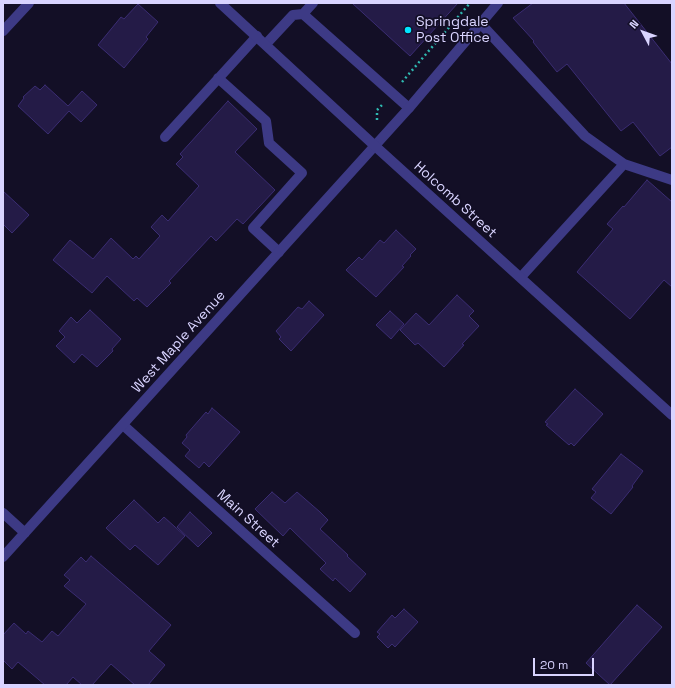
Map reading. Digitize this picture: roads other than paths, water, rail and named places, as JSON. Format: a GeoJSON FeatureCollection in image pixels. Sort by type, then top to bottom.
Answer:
{"type":"FeatureCollection","features":[{"type":"Feature","properties":{"kind":"street"},"geometry":{"type":"LineString","coordinates":[[3,32],[29,3]]}},
{"type":"Feature","properties":{"kind":"street","name":"Holcomb Street"},"geometry":{"type":"LineString","coordinates":[[220,3],[375,146],[672,415]]}},
{"type":"Feature","properties":{"kind":"street"},"geometry":{"type":"LineString","coordinates":[[266,44],[293,15],[304,14],[313,3]]}},
{"type":"Feature","properties":{"kind":"street","name":"West Maple Avenue"},"geometry":{"type":"LineString","coordinates":[[3,557],[409,108],[498,3]]}},
{"type":"Feature","properties":{"kind":"street"},"geometry":{"type":"LineString","coordinates":[[304,14],[409,108]]}},
{"type":"Feature","properties":{"kind":"street"},"geometry":{"type":"LineString","coordinates":[[481,24],[585,136],[624,164],[672,180]]}},
{"type":"Feature","properties":{"kind":"street"},"geometry":{"type":"LineString","coordinates":[[165,137],[257,36]]}},
{"type":"Feature","properties":{"kind":"street"},"geometry":{"type":"LineString","coordinates":[[218,78],[266,121],[268,143],[302,174],[253,228],[279,252]]}},
{"type":"Feature","properties":{"kind":"street"},"geometry":{"type":"LineString","coordinates":[[520,277],[624,164]]}},
{"type":"Feature","properties":{"kind":"street","name":"Main Street"},"geometry":{"type":"LineString","coordinates":[[123,425],[355,633]]}},
{"type":"Feature","properties":{"kind":"street"},"geometry":{"type":"LineString","coordinates":[[3,513],[25,533]]}},
{"type":"Feature","properties":{"kind":"place","name":"Springdale Post Office"},"geometry":{"type":"Point","coordinates":[408,30]}}]}
